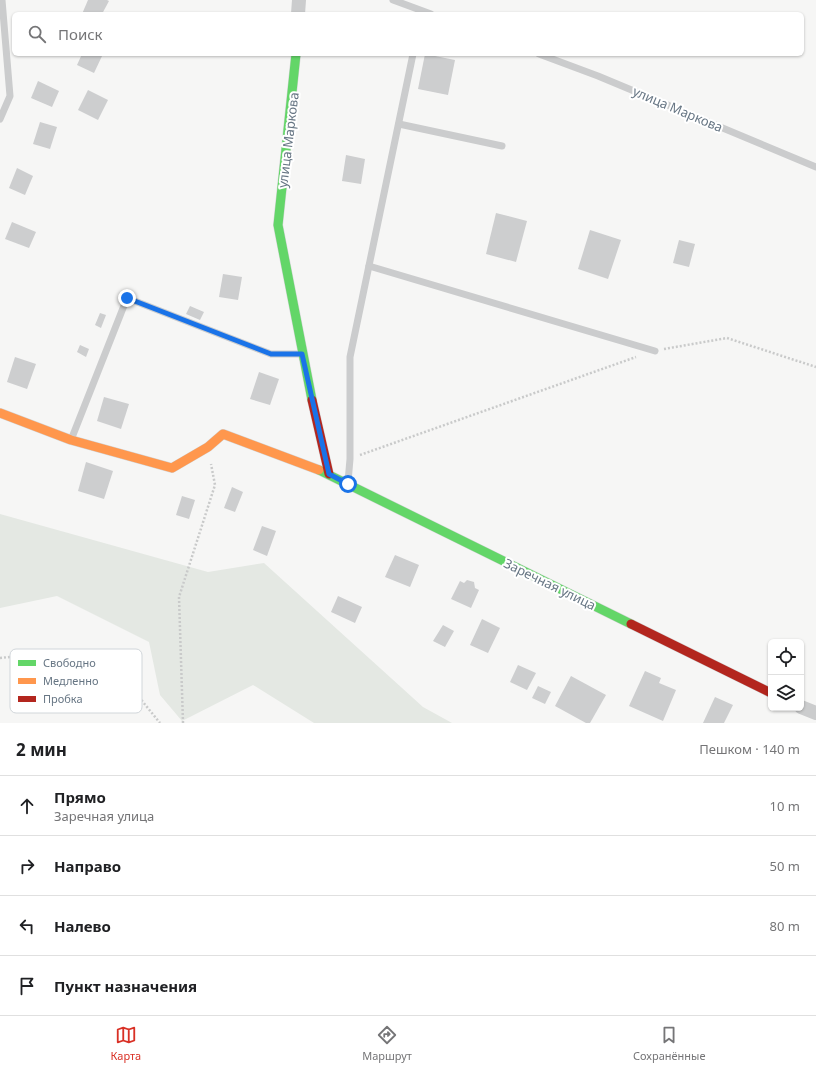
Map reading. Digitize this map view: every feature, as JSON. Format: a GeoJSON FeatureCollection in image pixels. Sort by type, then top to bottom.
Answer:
{"type":"FeatureCollection","features":[{"type":"Feature","properties":{"kind":"street"},"geometry":{"type":"LineString","coordinates":[[298,12],[299,0]]}},
{"type":"Feature","properties":{"kind":"street","name":"улица Маркова"},"geometry":{"type":"LineString","coordinates":[[296,56],[278,225],[302,354],[329,474]]}},
{"type":"Feature","properties":{"kind":"street"},"geometry":{"type":"LineString","coordinates":[[0,413],[71,440],[172,468],[208,447]]}},
{"type":"Feature","properties":{"kind":"street","name":"Заречная улица"},"geometry":{"type":"LineString","coordinates":[[208,447],[223,434],[329,474],[768,692]]}},
{"type":"Feature","properties":{"kind":"street"},"geometry":{"type":"LineString","coordinates":[[804,708],[816,714]]}},
{"type":"Feature","properties":{"kind":"lane"},"geometry":{"type":"LineString","coordinates":[[0,119],[10,96],[2,0]]}},
{"type":"Feature","properties":{"kind":"lane"},"geometry":{"type":"LineString","coordinates":[[393,0],[422,12]]}},
{"type":"Feature","properties":{"kind":"lane"},"geometry":{"type":"LineString","coordinates":[[348,484],[350,459],[350,357],[413,56]]}},
{"type":"Feature","properties":{"kind":"lane","name":"улица Маркова"},"geometry":{"type":"LineString","coordinates":[[544,56],[598,76],[816,167]]}},
{"type":"Feature","properties":{"kind":"lane"},"geometry":{"type":"LineString","coordinates":[[399,124],[502,146]]}},
{"type":"Feature","properties":{"kind":"lane"},"geometry":{"type":"LineString","coordinates":[[370,266],[655,351]]}},
{"type":"Feature","properties":{"kind":"lane"},"geometry":{"type":"LineString","coordinates":[[71,440],[127,298],[271,354],[302,354]]}},
{"type":"Feature","properties":{"kind":"path"},"geometry":{"type":"LineString","coordinates":[[350,459],[655,351],[727,338],[816,367]]}},
{"type":"Feature","properties":{"kind":"path"},"geometry":{"type":"LineString","coordinates":[[183,723],[179,597],[215,485],[208,447]]}},
{"type":"Feature","properties":{"kind":"path"},"geometry":{"type":"LineString","coordinates":[[0,658],[10,657]]}},
{"type":"Feature","properties":{"kind":"path"},"geometry":{"type":"LineString","coordinates":[[142,701],[160,723]]}},
{"type":"Feature","properties":{"kind":"shaded area"},"geometry":{"type":"Polygon","coordinates":[[[0,514],[208,572],[264,563],[423,707],[452,723],[314,723],[253,685],[182,721],[160,695],[149,642],[57,596],[0,608],[0,514]]]}},
{"type":"Feature","properties":{"kind":"building"},"geometry":{"type":"Polygon","coordinates":[[[88,0],[109,1],[103,12],[83,12],[88,0]]]}},
{"type":"Feature","properties":{"kind":"building"},"geometry":{"type":"Polygon","coordinates":[[[81,56],[102,56],[94,73],[77,65],[81,56]]]}},
{"type":"Feature","properties":{"kind":"building"},"geometry":{"type":"Polygon","coordinates":[[[425,56],[435,56],[455,60],[448,95],[418,89],[425,56]]]}},
{"type":"Feature","properties":{"kind":"building"},"geometry":{"type":"Polygon","coordinates":[[[38,81],[59,91],[52,107],[31,98],[38,81]]]}},
{"type":"Feature","properties":{"kind":"building"},"geometry":{"type":"Polygon","coordinates":[[[88,90],[108,100],[98,120],[78,110],[88,90]]]}},
{"type":"Feature","properties":{"kind":"building"},"geometry":{"type":"Polygon","coordinates":[[[40,122],[57,127],[50,149],[33,144],[40,122]]]}},
{"type":"Feature","properties":{"kind":"building"},"geometry":{"type":"Polygon","coordinates":[[[346,155],[365,159],[361,184],[342,181],[346,155]]]}},
{"type":"Feature","properties":{"kind":"building"},"geometry":{"type":"Polygon","coordinates":[[[17,168],[33,176],[25,195],[9,188],[17,168]]]}},
{"type":"Feature","properties":{"kind":"building"},"geometry":{"type":"Polygon","coordinates":[[[496,213],[527,221],[516,262],[486,254],[496,213]]]}},
{"type":"Feature","properties":{"kind":"building"},"geometry":{"type":"Polygon","coordinates":[[[12,222],[36,232],[29,248],[5,239],[12,222]]]}},
{"type":"Feature","properties":{"kind":"building"},"geometry":{"type":"Polygon","coordinates":[[[590,230],[621,240],[608,279],[578,269],[590,230]]]}},
{"type":"Feature","properties":{"kind":"building"},"geometry":{"type":"Polygon","coordinates":[[[679,240],[695,244],[689,267],[673,263],[679,240]]]}},
{"type":"Feature","properties":{"kind":"building"},"geometry":{"type":"Polygon","coordinates":[[[223,274],[242,277],[238,300],[219,297],[223,274]]]}},
{"type":"Feature","properties":{"kind":"building"},"geometry":{"type":"Polygon","coordinates":[[[190,306],[204,312],[200,320],[186,314],[190,306]]]}},
{"type":"Feature","properties":{"kind":"building"},"geometry":{"type":"Polygon","coordinates":[[[100,313],[106,315],[101,328],[95,325],[100,313]]]}},
{"type":"Feature","properties":{"kind":"building"},"geometry":{"type":"Polygon","coordinates":[[[80,345],[89,349],[86,357],[77,352],[80,345]]]}},
{"type":"Feature","properties":{"kind":"building"},"geometry":{"type":"Polygon","coordinates":[[[15,357],[36,364],[27,389],[7,382],[15,357]]]}},
{"type":"Feature","properties":{"kind":"building"},"geometry":{"type":"Polygon","coordinates":[[[259,372],[279,379],[270,405],[250,399],[259,372]]]}},
{"type":"Feature","properties":{"kind":"building"},"geometry":{"type":"Polygon","coordinates":[[[104,397],[129,404],[121,429],[97,421],[104,397]]]}},
{"type":"Feature","properties":{"kind":"building"},"geometry":{"type":"Polygon","coordinates":[[[86,462],[113,471],[104,499],[78,491],[86,462]]]}},
{"type":"Feature","properties":{"kind":"building"},"geometry":{"type":"Polygon","coordinates":[[[232,487],[243,492],[235,512],[224,508],[232,487]]]}},
{"type":"Feature","properties":{"kind":"building"},"geometry":{"type":"Polygon","coordinates":[[[182,496],[195,500],[189,519],[176,515],[182,496]]]}},
{"type":"Feature","properties":{"kind":"building"},"geometry":{"type":"Polygon","coordinates":[[[262,526],[276,531],[267,556],[253,550],[262,526]]]}},
{"type":"Feature","properties":{"kind":"building"},"geometry":{"type":"Polygon","coordinates":[[[395,555],[419,565],[410,587],[385,577],[395,555]]]}},
{"type":"Feature","properties":{"kind":"building"},"geometry":{"type":"Polygon","coordinates":[[[467,580],[474,582],[475,588],[479,590],[471,608],[451,599],[460,581],[464,583],[467,580]]]}},
{"type":"Feature","properties":{"kind":"building"},"geometry":{"type":"Polygon","coordinates":[[[338,596],[362,607],[355,623],[331,612],[338,596]]]}},
{"type":"Feature","properties":{"kind":"building"},"geometry":{"type":"Polygon","coordinates":[[[482,619],[500,628],[488,653],[470,645],[482,619]]]}},
{"type":"Feature","properties":{"kind":"building"},"geometry":{"type":"Polygon","coordinates":[[[443,625],[454,631],[445,647],[433,641],[443,625]]]}},
{"type":"Feature","properties":{"kind":"building"},"geometry":{"type":"Polygon","coordinates":[[[518,665],[536,673],[527,690],[510,682],[518,665]]]}},
{"type":"Feature","properties":{"kind":"building"},"geometry":{"type":"Polygon","coordinates":[[[645,671],[661,678],[659,683],[676,690],[663,721],[629,706],[645,671]]]}},
{"type":"Feature","properties":{"kind":"building"},"geometry":{"type":"Polygon","coordinates":[[[571,676],[606,695],[590,723],[586,723],[555,706],[571,676]]]}},
{"type":"Feature","properties":{"kind":"building"},"geometry":{"type":"Polygon","coordinates":[[[538,686],[551,692],[545,704],[532,698],[538,686]]]}},
{"type":"Feature","properties":{"kind":"building"},"geometry":{"type":"Polygon","coordinates":[[[715,697],[733,705],[724,723],[703,723],[715,697]]]}},
{"type":"Feature","properties":{"kind":"traffic: fast"},"geometry":{"type":"LineString","coordinates":[[296,56],[278,225],[312,400]]}},
{"type":"Feature","properties":{"kind":"traffic: fast"},"geometry":{"type":"LineString","coordinates":[[319,470],[631,624]]}},
{"type":"Feature","properties":{"kind":"traffic: slow"},"geometry":{"type":"LineString","coordinates":[[0,413],[71,440],[172,468],[208,447],[223,434],[319,470]]}},
{"type":"Feature","properties":{"kind":"traffic: jam"},"geometry":{"type":"LineString","coordinates":[[312,400],[329,474]]}},
{"type":"Feature","properties":{"kind":"traffic: jam"},"geometry":{"type":"LineString","coordinates":[[631,624],[768,692]]}},
{"type":"Feature","properties":{"kind":"route"},"geometry":{"type":"LineString","coordinates":[[127,298],[271,354],[302,354],[329,474],[348,484]]}}]}
